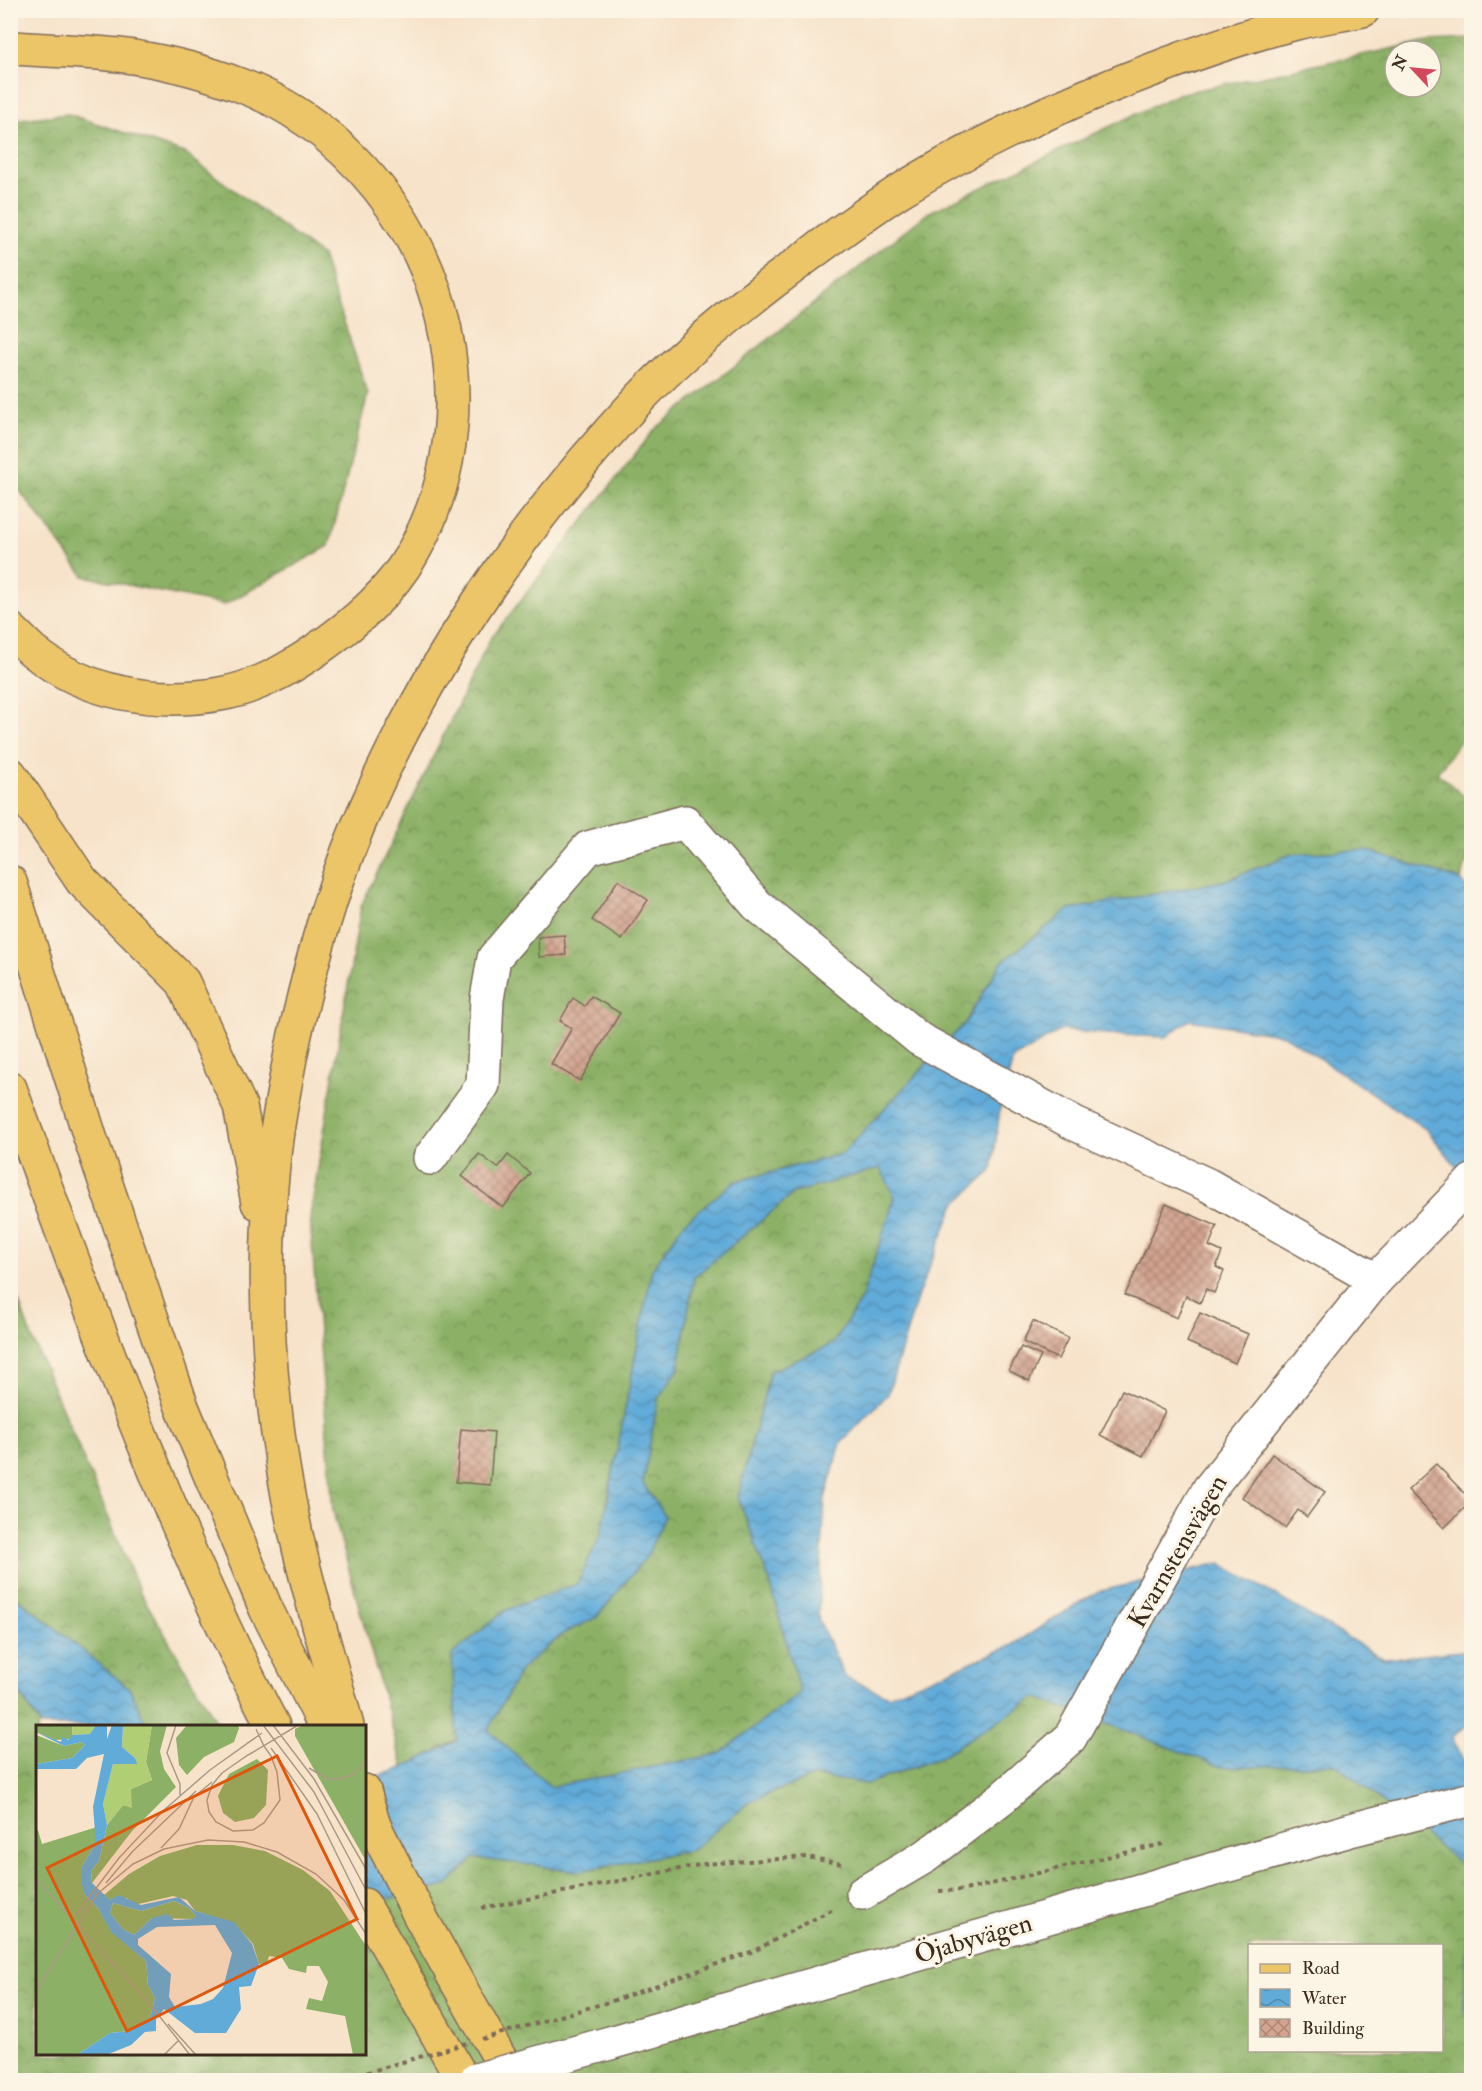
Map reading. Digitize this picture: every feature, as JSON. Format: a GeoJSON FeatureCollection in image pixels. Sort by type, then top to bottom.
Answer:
{"type":"FeatureCollection","features":[{"type":"Feature","properties":{"kind":"main road"},"geometry":{"type":"LineString","coordinates":[[347,1725],[298,1542],[279,1443],[269,1334],[268,1252],[273,1164],[286,1076],[305,986],[334,892],[366,806],[406,723],[459,633],[511,551],[578,468],[643,394],[749,300],[816,249],[900,191],[1003,133],[1098,89],[1205,50],[1297,22],[1363,10]]}},
{"type":"Feature","properties":{"kind":"main road"},"geometry":{"type":"LineString","coordinates":[[10,48],[120,55],[182,68],[238,84],[289,109],[328,136],[375,183],[410,233],[431,283],[447,334],[452,388],[451,442],[438,495],[418,544],[388,589],[349,626],[308,657],[262,681],[222,694],[165,698],[114,693],[72,676],[34,652],[10,629]]}},
{"type":"Feature","properties":{"kind":"main road"},"geometry":{"type":"LineString","coordinates":[[10,774],[82,881],[183,982],[240,1107],[268,1252]]}},
{"type":"Feature","properties":{"kind":"main road"},"geometry":{"type":"LineString","coordinates":[[10,882],[90,1137],[182,1407],[266,1609],[324,1725]]}},
{"type":"Feature","properties":{"kind":"main road"},"geometry":{"type":"LineString","coordinates":[[10,1088],[61,1233],[125,1398],[244,1673],[272,1725]]}},
{"type":"Feature","properties":{"kind":"main road"},"geometry":{"type":"LineString","coordinates":[[366,1801],[369,1816],[420,1918],[512,2080]]}},
{"type":"Feature","properties":{"kind":"main road"},"geometry":{"type":"LineString","coordinates":[[370,1915],[463,2080]]}},
{"type":"Feature","properties":{"kind":"street"},"geometry":{"type":"LineString","coordinates":[[430,1158],[483,1085],[487,999],[494,958],[588,848],[685,822],[758,905],[919,1039],[1075,1124],[1208,1185],[1376,1280]]}},
{"type":"Feature","properties":{"kind":"street","name":"Kvarnstensvägen"},"geometry":{"type":"LineString","coordinates":[[863,1893],[926,1856],[1002,1798],[1070,1738],[1209,1489],[1376,1280],[1466,1186]]}},
{"type":"Feature","properties":{"kind":"street","name":"Öjabyvägen"},"geometry":{"type":"LineString","coordinates":[[476,2080],[1354,1829],[1472,1799]]}},
{"type":"Feature","properties":{"kind":"path"},"geometry":{"type":"LineString","coordinates":[[932,1892],[965,1890],[1170,1843]]}},
{"type":"Feature","properties":{"kind":"path"},"geometry":{"type":"LineString","coordinates":[[482,1908],[704,1863],[807,1857],[896,1874]]}},
{"type":"Feature","properties":{"kind":"path"},"geometry":{"type":"LineString","coordinates":[[612,2001],[754,1951],[863,1893]]}},
{"type":"Feature","properties":{"kind":"green space"},"geometry":{"type":"Polygon","coordinates":[[[1471,39],[1471,726],[1437,773],[1471,802],[1471,848],[1461,880],[1366,850],[1293,854],[1224,881],[1068,910],[1001,963],[965,1023],[842,1154],[734,1182],[652,1269],[601,1535],[577,1584],[506,1610],[452,1655],[457,1740],[403,1768],[333,1511],[310,1217],[361,906],[489,641],[654,430],[928,213],[1178,94],[1383,51],[1383,99],[1443,99],[1443,40],[1471,39]]]}},
{"type":"Feature","properties":{"kind":"green space"},"geometry":{"type":"Polygon","coordinates":[[[68,114],[184,153],[322,256],[368,394],[329,546],[224,605],[84,576],[11,479],[11,120],[68,114]]]}},
{"type":"Feature","properties":{"kind":"green space"},"geometry":{"type":"Polygon","coordinates":[[[880,1167],[895,1197],[862,1298],[833,1344],[770,1372],[738,1497],[770,1582],[800,1693],[719,1754],[551,1787],[488,1730],[521,1669],[564,1633],[597,1617],[647,1556],[665,1516],[643,1484],[658,1397],[678,1370],[694,1277],[794,1193],[880,1167]]]}},
{"type":"Feature","properties":{"kind":"green space"},"geometry":{"type":"Polygon","coordinates":[[[10,1277],[30,1333],[141,1594],[218,1725],[147,1725],[130,1689],[11,1592],[10,1277]]]}},
{"type":"Feature","properties":{"kind":"green space"},"geometry":{"type":"Polygon","coordinates":[[[10,1679],[40,1725],[36,1725],[36,2055],[366,2055],[366,1904],[445,1886],[474,1858],[579,1871],[692,1850],[749,1802],[814,1776],[867,1784],[938,1758],[1036,1697],[1222,1767],[1335,1764],[1470,1871],[1464,2012],[1471,2017],[1471,2080],[11,2080],[10,1679]]]}},
{"type":"Feature","properties":{"kind":"water"},"geometry":{"type":"Polygon","coordinates":[[[1366,850],[1461,880],[1472,894],[1471,1184],[1427,1130],[1284,1035],[1190,1020],[1166,1037],[1061,1030],[1013,1059],[1000,1109],[992,1171],[955,1204],[918,1295],[888,1394],[841,1443],[825,1498],[818,1618],[845,1677],[888,1696],[1011,1646],[1097,1592],[1220,1563],[1384,1659],[1471,1650],[1471,1722],[1452,1737],[1471,1776],[1471,2017],[1464,2012],[1470,1871],[1335,1764],[1222,1767],[1036,1697],[938,1758],[867,1784],[814,1776],[749,1802],[692,1850],[579,1871],[474,1858],[446,1886],[366,1904],[366,1780],[403,1768],[457,1741],[452,1655],[506,1610],[577,1584],[601,1535],[652,1269],[684,1223],[734,1182],[842,1154],[965,1023],[1001,963],[1068,910],[1224,881],[1292,854],[1366,850]],[[880,1168],[794,1193],[694,1277],[678,1370],[658,1398],[643,1484],[665,1516],[647,1556],[597,1617],[564,1633],[521,1669],[488,1730],[551,1787],[719,1754],[800,1693],[770,1582],[738,1497],[770,1372],[833,1344],[862,1298],[895,1197],[880,1168]]]}},
{"type":"Feature","properties":{"kind":"water"},"geometry":{"type":"Polygon","coordinates":[[[10,1592],[130,1689],[147,1725],[40,1725],[11,1679],[10,1592]]]}},
{"type":"Feature","properties":{"kind":"building"},"geometry":{"type":"Polygon","coordinates":[[[618,880],[648,900],[622,940],[592,920],[618,880]]]}},
{"type":"Feature","properties":{"kind":"building"},"geometry":{"type":"Polygon","coordinates":[[[564,935],[566,955],[539,957],[538,937],[564,935]]]}},
{"type":"Feature","properties":{"kind":"building"},"geometry":{"type":"Polygon","coordinates":[[[591,996],[620,1013],[580,1081],[551,1064],[572,1028],[560,1021],[573,998],[585,1006],[591,996]]]}},
{"type":"Feature","properties":{"kind":"building"},"geometry":{"type":"Polygon","coordinates":[[[479,1154],[498,1168],[508,1155],[530,1173],[503,1208],[462,1176],[479,1154]]]}},
{"type":"Feature","properties":{"kind":"building"},"geometry":{"type":"Polygon","coordinates":[[[1166,1204],[1217,1226],[1209,1246],[1222,1252],[1216,1267],[1224,1271],[1214,1293],[1206,1289],[1200,1303],[1186,1296],[1177,1318],[1125,1295],[1166,1204]]]}},
{"type":"Feature","properties":{"kind":"building"},"geometry":{"type":"Polygon","coordinates":[[[1200,1313],[1248,1334],[1235,1363],[1187,1342],[1200,1313]]]}},
{"type":"Feature","properties":{"kind":"building"},"geometry":{"type":"Polygon","coordinates":[[[1033,1321],[1068,1338],[1058,1359],[1023,1342],[1033,1321]]]}},
{"type":"Feature","properties":{"kind":"building"},"geometry":{"type":"Polygon","coordinates":[[[1021,1347],[1041,1356],[1029,1381],[1009,1371],[1021,1347]]]}},
{"type":"Feature","properties":{"kind":"building"},"geometry":{"type":"Polygon","coordinates":[[[1122,1390],[1165,1411],[1143,1456],[1100,1435],[1122,1390]]]}},
{"type":"Feature","properties":{"kind":"building"},"geometry":{"type":"Polygon","coordinates":[[[461,1429],[494,1432],[490,1485],[456,1482],[461,1429]]]}},
{"type":"Feature","properties":{"kind":"building"},"geometry":{"type":"Polygon","coordinates":[[[1272,1454],[1325,1492],[1307,1517],[1298,1510],[1285,1528],[1242,1497],[1272,1454]]]}},
{"type":"Feature","properties":{"kind":"building"},"geometry":{"type":"Polygon","coordinates":[[[1436,1464],[1472,1501],[1444,1528],[1408,1490],[1436,1464]]]}}]}
